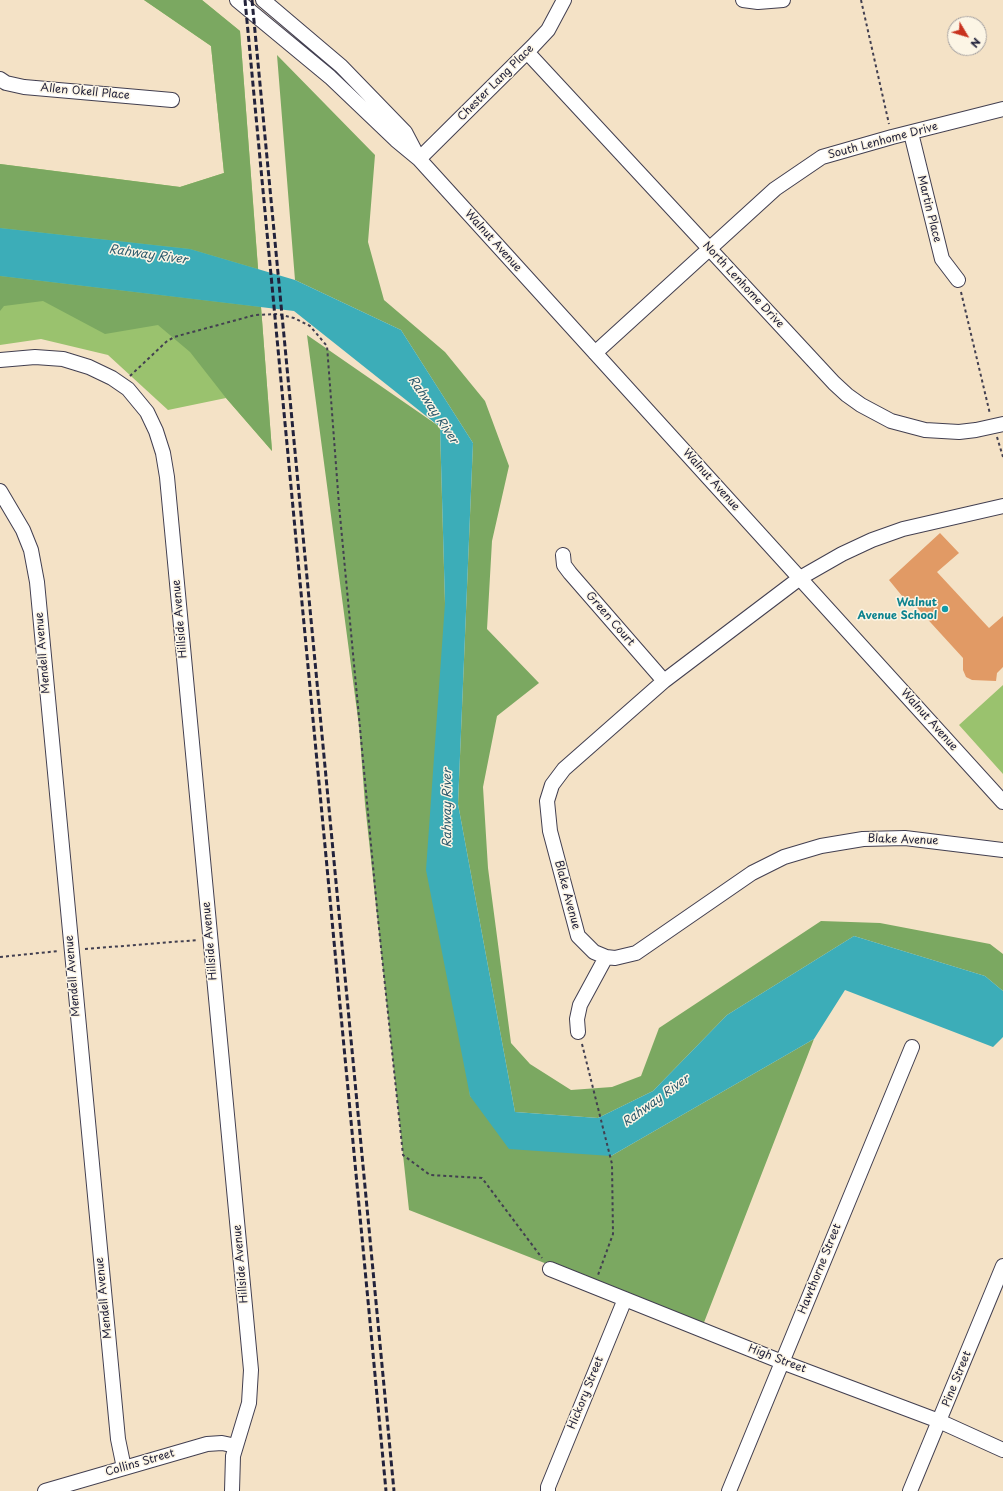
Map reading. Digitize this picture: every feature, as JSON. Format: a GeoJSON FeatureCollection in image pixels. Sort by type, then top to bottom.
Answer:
{"type":"FeatureCollection","features":[{"type":"Feature","properties":{"kind":"street","name":"Walnut Avenue"},"geometry":{"type":"LineString","coordinates":[[237,0],[330,77],[396,140],[419,159],[1003,802]]}},
{"type":"Feature","properties":{"kind":"street","name":"Walnut Avenue"},"geometry":{"type":"LineString","coordinates":[[263,0],[346,72],[405,132],[419,159]]}},
{"type":"Feature","properties":{"kind":"street","name":"Chester Lang Place"},"geometry":{"type":"LineString","coordinates":[[419,159],[528,52],[548,30],[564,0]]}},
{"type":"Feature","properties":{"kind":"street"},"geometry":{"type":"LineString","coordinates":[[743,0],[758,2],[783,0]]}},
{"type":"Feature","properties":{"kind":"street","name":"North Lenhome Drive"},"geometry":{"type":"LineString","coordinates":[[528,52],[834,383],[861,405],[891,421],[925,430],[959,432],[998,425]]}},
{"type":"Feature","properties":{"kind":"street","name":"Allen Okell Place"},"geometry":{"type":"LineString","coordinates":[[0,78],[6,83],[24,87],[172,100]]}},
{"type":"Feature","properties":{"kind":"street","name":"South Lenhome Drive"},"geometry":{"type":"LineString","coordinates":[[595,354],[775,190],[822,157],[892,137],[1003,109]]}},
{"type":"Feature","properties":{"kind":"street","name":"Martin Place"},"geometry":{"type":"LineString","coordinates":[[911,133],[942,259],[958,280]]}},
{"type":"Feature","properties":{"kind":"street","name":"Hillside Avenue"},"geometry":{"type":"LineString","coordinates":[[0,360],[35,357],[63,359],[89,367],[121,384],[135,396],[147,412],[156,431],[166,464],[252,1380],[249,1403],[232,1465],[232,1491]]}},
{"type":"Feature","properties":{"kind":"street","name":"Mendell Avenue"},"geometry":{"type":"LineString","coordinates":[[0,491],[23,530],[30,550],[37,582],[70,950],[118,1439],[124,1468]]}},
{"type":"Feature","properties":{"kind":"street","name":"Blake Avenue"},"geometry":{"type":"LineString","coordinates":[[1003,506],[903,529],[860,546],[800,578],[664,681],[564,769],[552,785],[547,801],[550,831],[578,936],[594,952],[606,957],[624,958],[636,953],[752,873],[784,857],[821,846],[863,838],[905,838],[1003,850]]}},
{"type":"Feature","properties":{"kind":"street","name":"Green Court"},"geometry":{"type":"LineString","coordinates":[[563,555],[564,565],[570,573],[664,681]]}},
{"type":"Feature","properties":{"kind":"street"},"geometry":{"type":"LineString","coordinates":[[578,1032],[577,1020],[580,1005],[606,957]]}},
{"type":"Feature","properties":{"kind":"street","name":"Hawthorne Street"},"geometry":{"type":"LineString","coordinates":[[729,1491],[912,1047]]}},
{"type":"Feature","properties":{"kind":"street","name":"Pine Street"},"geometry":{"type":"LineString","coordinates":[[910,1491],[1003,1266]]}},
{"type":"Feature","properties":{"kind":"street","name":"High Street"},"geometry":{"type":"LineString","coordinates":[[550,1269],[593,1288],[625,1299],[782,1362],[939,1421],[1003,1450]]}},
{"type":"Feature","properties":{"kind":"street","name":"Hickory Street"},"geometry":{"type":"LineString","coordinates":[[548,1489],[625,1299]]}},
{"type":"Feature","properties":{"kind":"street","name":"Collins Street"},"geometry":{"type":"LineString","coordinates":[[45,1491],[207,1444],[222,1443],[236,1446]]}},
{"type":"Feature","properties":{"kind":"path"},"geometry":{"type":"LineString","coordinates":[[861,0],[892,137]]}},
{"type":"Feature","properties":{"kind":"path"},"geometry":{"type":"LineString","coordinates":[[958,280],[998,425],[1003,457]]}},
{"type":"Feature","properties":{"kind":"path"},"geometry":{"type":"LineString","coordinates":[[121,384],[166,342],[174,337],[255,315],[278,314],[294,318],[310,326],[327,346],[339,505],[361,742],[403,1155],[430,1175],[482,1178],[550,1269]]}},
{"type":"Feature","properties":{"kind":"path"},"geometry":{"type":"LineString","coordinates":[[0,957],[210,939]]}},
{"type":"Feature","properties":{"kind":"path"},"geometry":{"type":"LineString","coordinates":[[578,1032],[612,1164],[613,1234],[593,1288]]}},
{"type":"Feature","properties":{"kind":"green space"},"geometry":{"type":"Polygon","coordinates":[[[144,0],[202,0],[240,31],[272,451],[226,398],[168,410],[108,355],[41,339],[0,345],[0,164],[180,187],[224,173],[211,46],[144,0]]]}},
{"type":"Feature","properties":{"kind":"green space"},"geometry":{"type":"Polygon","coordinates":[[[144,0],[202,0],[240,31],[258,269],[190,249],[0,228],[0,164],[180,187],[224,173],[211,46],[144,0]]]}},
{"type":"Feature","properties":{"kind":"green space"},"geometry":{"type":"Polygon","coordinates":[[[277,55],[375,155],[368,242],[384,300],[445,352],[485,401],[509,466],[492,541],[487,629],[539,683],[497,716],[483,787],[488,868],[511,1043],[530,1064],[571,1090],[612,1087],[641,1076],[659,1028],[821,921],[880,923],[990,944],[1003,954],[1003,991],[985,976],[854,936],[727,1015],[653,1091],[598,1118],[515,1112],[458,804],[473,443],[401,330],[295,280],[277,55]]]}},
{"type":"Feature","properties":{"kind":"green space"},"geometry":{"type":"Polygon","coordinates":[[[0,276],[261,307],[272,451],[226,398],[190,352],[158,325],[105,334],[43,301],[4,306],[0,311],[0,276]]]}},
{"type":"Feature","properties":{"kind":"green space"},"geometry":{"type":"Polygon","coordinates":[[[307,335],[440,427],[445,603],[470,1096],[611,1156],[814,1039],[703,1325],[409,1210],[365,804],[359,726],[307,335]]]}},
{"type":"Feature","properties":{"kind":"green space"},"geometry":{"type":"Polygon","coordinates":[[[1003,685],[1003,774],[959,725],[1003,685]]]}},
{"type":"Feature","properties":{"kind":"water","name":"Rahway River"},"geometry":{"type":"Polygon","coordinates":[[[0,228],[190,249],[295,280],[401,330],[473,443],[458,804],[515,1112],[598,1118],[653,1091],[727,1015],[854,936],[985,976],[1003,991],[1003,1037],[993,1047],[845,990],[814,1039],[611,1156],[509,1149],[470,1096],[426,870],[445,603],[440,427],[294,311],[0,276],[0,228]]]}},
{"type":"Feature","properties":{"kind":"building","name":"Walnut Avenue School"},"geometry":{"type":"Polygon","coordinates":[[[940,533],[959,553],[937,572],[989,628],[1003,616],[1003,667],[997,673],[996,681],[972,680],[966,677],[963,670],[963,658],[910,600],[907,602],[889,580],[940,533]]]}},
{"type":"Feature","properties":{"kind":"railway"},"geometry":{"type":"LineString","coordinates":[[245,0],[386,1491]]}},
{"type":"Feature","properties":{"kind":"railway"},"geometry":{"type":"LineString","coordinates":[[252,0],[394,1491]]}},
{"type":"Feature","properties":{"kind":"place","name":"Walnut Avenue School"},"geometry":{"type":"Point","coordinates":[945,609]}}]}
